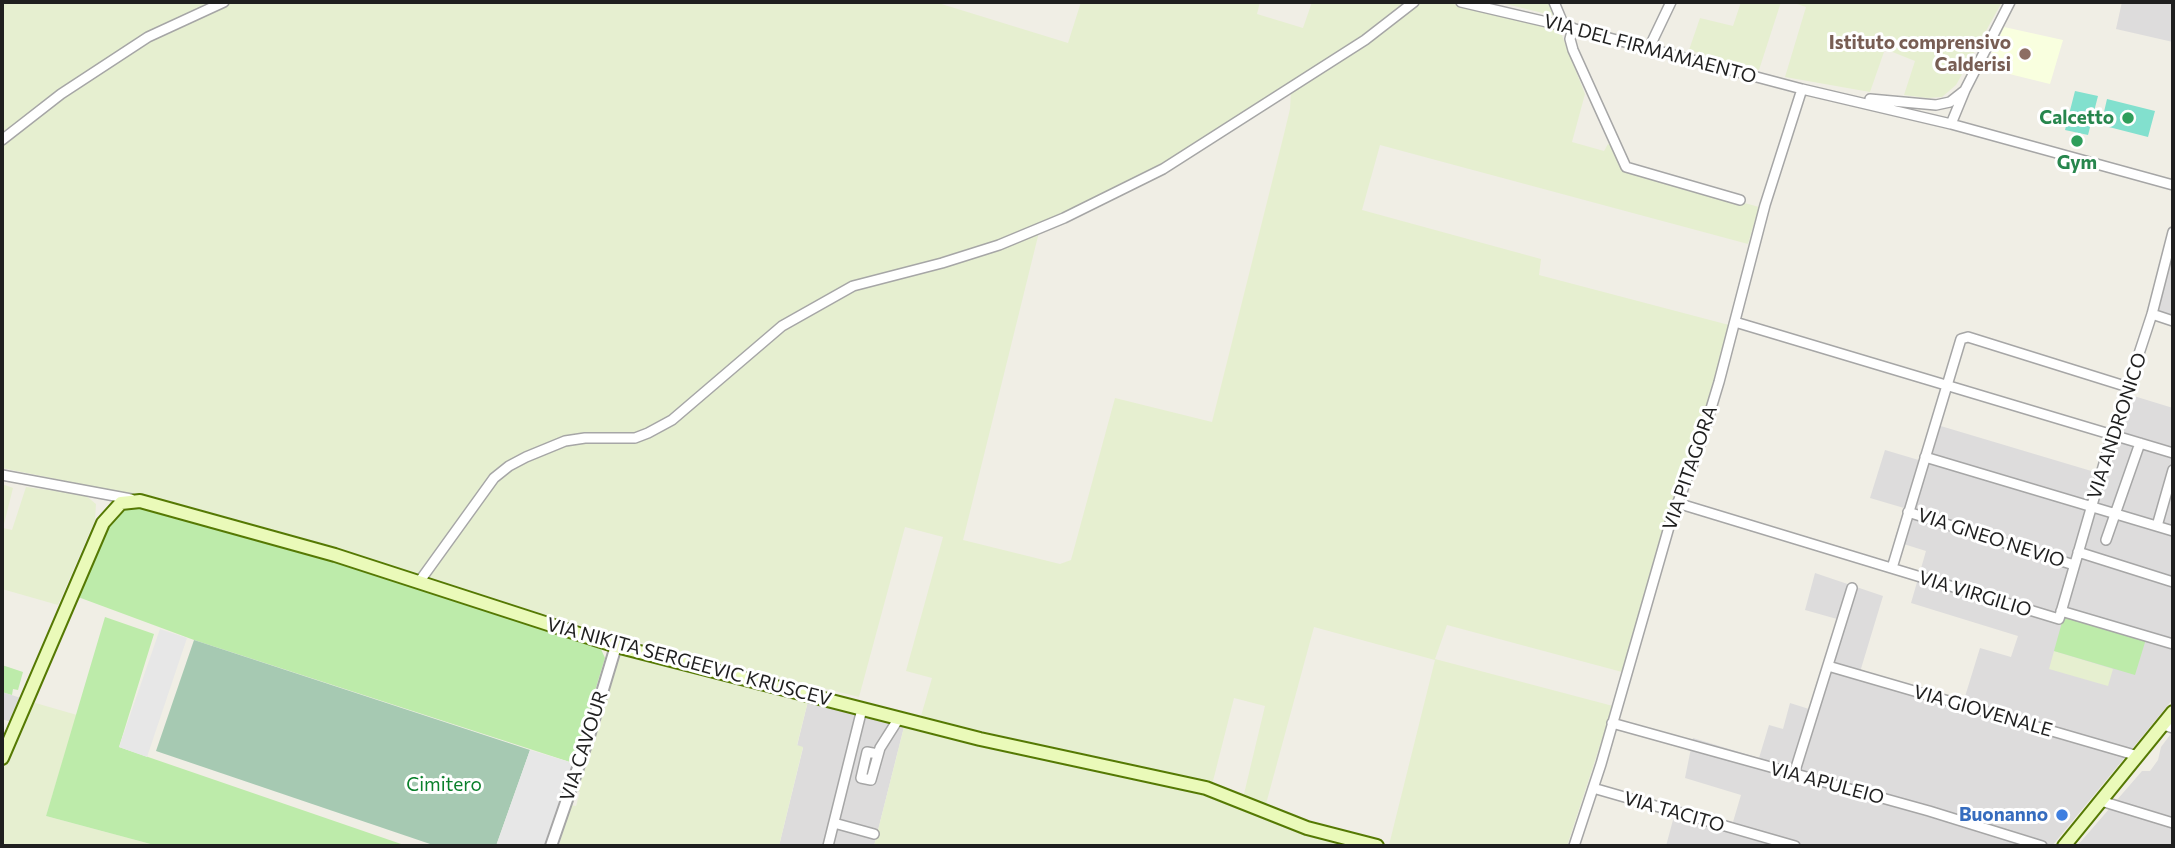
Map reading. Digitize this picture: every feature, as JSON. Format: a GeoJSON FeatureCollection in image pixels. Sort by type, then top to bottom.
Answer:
{"type":"FeatureCollection","features":[{"type":"Feature","properties":{"kind":"main road","name":"VIA NIKITA SERGEEVIC KRUSCEV"},"geometry":{"type":"LineString","coordinates":[[140,501],[335,555],[616,646],[1036,753],[1206,788],[1307,828],[1377,846]]}},
{"type":"Feature","properties":{"kind":"main road"},"geometry":{"type":"LineString","coordinates":[[2,758],[103,523],[121,503],[140,501]]}},
{"type":"Feature","properties":{"kind":"main road"},"geometry":{"type":"LineString","coordinates":[[2064,846],[2138,755],[2168,727],[2173,712]]}},
{"type":"Feature","properties":{"kind":"street"},"geometry":{"type":"LineString","coordinates":[[2,140],[61,94],[148,37],[224,2]]}},
{"type":"Feature","properties":{"kind":"street"},"geometry":{"type":"LineString","coordinates":[[419,582],[494,478],[509,466],[544,448],[565,441],[585,438],[635,438],[648,433],[672,420],[782,326],[853,286],[999,245],[1064,218],[1163,169],[1365,40],[1414,2]]}},
{"type":"Feature","properties":{"kind":"street","name":"VIA DEL FIRMAMAENTO"},"geometry":{"type":"LineString","coordinates":[[1461,2],[1569,27],[1801,89],[1951,124],[2173,185]]}},
{"type":"Feature","properties":{"kind":"street"},"geometry":{"type":"LineString","coordinates":[[1554,2],[1569,27],[1573,50],[1626,167],[1740,200]]}},
{"type":"Feature","properties":{"kind":"street"},"geometry":{"type":"LineString","coordinates":[[1649,48],[1671,2]]}},
{"type":"Feature","properties":{"kind":"street"},"geometry":{"type":"LineString","coordinates":[[1951,124],[1965,90],[2010,2]]}},
{"type":"Feature","properties":{"kind":"street","name":"VIA PITAGORA"},"geometry":{"type":"LineString","coordinates":[[1574,846],[1677,503],[1700,445],[1765,205],[1801,89]]}},
{"type":"Feature","properties":{"kind":"street","name":"VIA DEL FIRMAMAENTO"},"geometry":{"type":"LineString","coordinates":[[1839,97],[1936,106],[1950,102],[1965,90]]}},
{"type":"Feature","properties":{"kind":"street","name":"VIA ANDRONICO"},"geometry":{"type":"LineString","coordinates":[[2060,615],[2094,508],[2112,436],[2169,261],[2173,232]]}},
{"type":"Feature","properties":{"kind":"street"},"geometry":{"type":"LineString","coordinates":[[2152,314],[2173,321]]}},
{"type":"Feature","properties":{"kind":"street"},"geometry":{"type":"LineString","coordinates":[[1735,322],[2173,453]]}},
{"type":"Feature","properties":{"kind":"street"},"geometry":{"type":"LineString","coordinates":[[1892,568],[1961,339],[1968,337],[2128,387]]}},
{"type":"Feature","properties":{"kind":"street"},"geometry":{"type":"LineString","coordinates":[[2106,540],[2140,443]]}},
{"type":"Feature","properties":{"kind":"street"},"geometry":{"type":"LineString","coordinates":[[1925,457],[2173,531]]}},
{"type":"Feature","properties":{"kind":"street"},"geometry":{"type":"LineString","coordinates":[[2157,526],[2173,470]]}},
{"type":"Feature","properties":{"kind":"street","name":"VIA NIKITA SERGEEVIC KRUSCEV"},"geometry":{"type":"LineString","coordinates":[[2,475],[140,501]]}},
{"type":"Feature","properties":{"kind":"street","name":"VIA VIRGILIO"},"geometry":{"type":"LineString","coordinates":[[1677,503],[1892,568],[2173,643]]}},
{"type":"Feature","properties":{"kind":"street","name":"VIA GNEO NEVIO"},"geometry":{"type":"LineString","coordinates":[[1908,512],[2074,565]]}},
{"type":"Feature","properties":{"kind":"street"},"geometry":{"type":"LineString","coordinates":[[2078,552],[2173,582]]}},
{"type":"Feature","properties":{"kind":"street"},"geometry":{"type":"LineString","coordinates":[[1794,774],[1852,588]]}},
{"type":"Feature","properties":{"kind":"street","name":"VIA CAVOUR"},"geometry":{"type":"LineString","coordinates":[[551,846],[589,736],[616,646]]}},
{"type":"Feature","properties":{"kind":"street","name":"VIA GIOVENALE"},"geometry":{"type":"LineString","coordinates":[[1828,666],[2138,755]]}},
{"type":"Feature","properties":{"kind":"street"},"geometry":{"type":"LineString","coordinates":[[828,846],[862,709]]}},
{"type":"Feature","properties":{"kind":"street"},"geometry":{"type":"LineString","coordinates":[[847,769],[862,773],[867,752],[878,754],[883,741],[899,718]]}},
{"type":"Feature","properties":{"kind":"street","name":"VIA APULEIO"},"geometry":{"type":"LineString","coordinates":[[1612,723],[1916,807],[2042,846]]}},
{"type":"Feature","properties":{"kind":"street","name":"VIA TACITO"},"geometry":{"type":"LineString","coordinates":[[1593,788],[1795,846]]}},
{"type":"Feature","properties":{"kind":"street"},"geometry":{"type":"LineString","coordinates":[[2101,801],[2173,823]]}},
{"type":"Feature","properties":{"kind":"street"},"geometry":{"type":"LineString","coordinates":[[834,823],[874,834]]}},
{"type":"Feature","properties":{"kind":"shaded area"},"geometry":{"type":"Polygon","coordinates":[[[2,2],[216,2],[153,29],[55,94],[2,135],[2,2]]]}},
{"type":"Feature","properties":{"kind":"shaded area"},"geometry":{"type":"Polygon","coordinates":[[[235,2],[935,2],[1068,43],[1081,2],[1260,2],[1257,14],[1303,28],[1312,2],[1409,2],[1356,42],[1151,171],[1041,224],[963,540],[1060,564],[1071,560],[1115,398],[1212,422],[1290,109],[1291,91],[1423,2],[1444,2],[1559,28],[1585,94],[1572,142],[1604,151],[1608,144],[1613,147],[1627,170],[1759,207],[1748,244],[1380,145],[1362,210],[1541,259],[1539,275],[1729,325],[1698,437],[1660,542],[1622,672],[1447,625],[1435,659],[1613,706],[1567,846],[1389,845],[1435,660],[1314,627],[1266,804],[1244,794],[1265,706],[1234,698],[1212,785],[921,716],[932,678],[906,671],[943,537],[905,527],[859,697],[630,640],[169,502],[2,468],[2,144],[42,111],[147,40],[211,10],[235,2]]]}},
{"type":"Feature","properties":{"kind":"shaded area"},"geometry":{"type":"Polygon","coordinates":[[[1498,2],[1549,2],[1555,16],[1498,2]]]}},
{"type":"Feature","properties":{"kind":"shaded area"},"geometry":{"type":"Polygon","coordinates":[[[1741,2],[1781,2],[1759,70],[1689,50],[1700,18],[1733,26],[1741,2]]]}},
{"type":"Feature","properties":{"kind":"shaded area"},"geometry":{"type":"Polygon","coordinates":[[[1791,2],[2002,2],[1956,85],[1942,97],[1927,98],[1904,95],[1915,61],[1885,49],[1870,92],[1785,77],[1806,7],[1791,2]]]}},
{"type":"Feature","properties":{"kind":"shaded area"},"geometry":{"type":"Polygon","coordinates":[[[2122,2],[2173,2],[2173,42],[2116,29],[2122,2]]]}},
{"type":"Feature","properties":{"kind":"shaded area","name":"Istituto comprensivo Calderisi"},"geometry":{"type":"Polygon","coordinates":[[[2004,27],[2063,40],[2050,84],[1985,68],[2004,27]]]}},
{"type":"Feature","properties":{"kind":"shaded area"},"geometry":{"type":"Polygon","coordinates":[[[2075,91],[2098,96],[2088,135],[2065,130],[2075,91]]]}},
{"type":"Feature","properties":{"kind":"shaded area","name":"Calcetto"},"geometry":{"type":"Polygon","coordinates":[[[2107,99],[2155,111],[2148,137],[2101,125],[2107,99]]]}},
{"type":"Feature","properties":{"kind":"shaded area"},"geometry":{"type":"Polygon","coordinates":[[[2173,223],[2173,323],[2150,316],[2173,223]]]}},
{"type":"Feature","properties":{"kind":"shaded area"},"geometry":{"type":"Polygon","coordinates":[[[2124,393],[2173,408],[2173,699],[2052,846],[1666,846],[1677,805],[1733,822],[1741,795],[1685,778],[1693,738],[1759,758],[1769,725],[1783,729],[1790,703],[1809,709],[1837,619],[1805,610],[1815,573],[1883,596],[1860,672],[1963,703],[1980,648],[2011,657],[2018,636],[1911,603],[1926,551],[1894,541],[1904,508],[1870,498],[1885,450],[1922,461],[1934,424],[2098,473],[2124,393]]]}},
{"type":"Feature","properties":{"kind":"shaded area"},"geometry":{"type":"Polygon","coordinates":[[[2,484],[13,488],[3,528],[12,530],[26,487],[85,495],[96,504],[95,520],[58,605],[2,589],[2,484]]]}},
{"type":"Feature","properties":{"kind":"shaded area"},"geometry":{"type":"Polygon","coordinates":[[[160,629],[187,638],[147,757],[119,747],[160,629]]]}},
{"type":"Feature","properties":{"kind":"shaded area"},"geometry":{"type":"Polygon","coordinates":[[[2054,651],[2113,669],[2108,686],[2049,669],[2054,651]]]}},
{"type":"Feature","properties":{"kind":"shaded area"},"geometry":{"type":"Polygon","coordinates":[[[619,653],[806,696],[808,701],[797,745],[803,747],[779,846],[559,846],[570,805],[576,806],[580,792],[574,790],[584,768],[619,653]]]}},
{"type":"Feature","properties":{"kind":"shaded area"},"geometry":{"type":"Polygon","coordinates":[[[2,692],[21,698],[11,722],[2,719],[2,692]]]}},
{"type":"Feature","properties":{"kind":"shaded area"},"geometry":{"type":"Polygon","coordinates":[[[808,701],[904,727],[874,846],[779,846],[803,748],[797,746],[808,701]]]}},
{"type":"Feature","properties":{"kind":"shaded area"},"geometry":{"type":"Polygon","coordinates":[[[32,702],[77,715],[46,816],[158,846],[2,846],[2,772],[32,702]]]}},
{"type":"Feature","properties":{"kind":"shaded area"},"geometry":{"type":"Polygon","coordinates":[[[911,726],[1188,788],[1361,846],[874,846],[904,727],[911,726]]]}},
{"type":"Feature","properties":{"kind":"shaded area"},"geometry":{"type":"Polygon","coordinates":[[[2173,731],[2173,846],[2077,846],[2142,771],[2150,771],[2158,760],[2161,747],[2173,731]]]}},
{"type":"Feature","properties":{"kind":"shaded area"},"geometry":{"type":"Polygon","coordinates":[[[530,750],[573,763],[546,846],[496,846],[530,750]]]}},
{"type":"Feature","properties":{"kind":"green space"},"geometry":{"type":"Polygon","coordinates":[[[143,506],[417,586],[600,647],[605,658],[573,763],[194,640],[78,597],[109,527],[125,510],[143,506]]]}},
{"type":"Feature","properties":{"kind":"green space"},"geometry":{"type":"Polygon","coordinates":[[[2064,615],[2146,639],[2135,675],[2054,651],[2064,615]]]}},
{"type":"Feature","properties":{"kind":"green space"},"geometry":{"type":"Polygon","coordinates":[[[105,617],[154,634],[119,747],[407,846],[158,846],[46,816],[105,617]]]}},
{"type":"Feature","properties":{"kind":"green space","name":"Cimitero"},"geometry":{"type":"Polygon","coordinates":[[[194,640],[530,750],[496,846],[436,846],[156,751],[194,640]]]}},
{"type":"Feature","properties":{"kind":"green space"},"geometry":{"type":"Polygon","coordinates":[[[2,665],[23,672],[18,690],[13,689],[12,695],[2,692],[2,665]]]}},
{"type":"Feature","properties":{"kind":"place","name":"Istituto comprensivo Calderisi"},"geometry":{"type":"Point","coordinates":[2025,54]}},
{"type":"Feature","properties":{"kind":"place","name":"Calcetto"},"geometry":{"type":"Point","coordinates":[2128,118]}},
{"type":"Feature","properties":{"kind":"place","name":"Gym"},"geometry":{"type":"Point","coordinates":[2077,141]}},
{"type":"Feature","properties":{"kind":"place","name":"Buonanno"},"geometry":{"type":"Point","coordinates":[2062,815]}}]}
